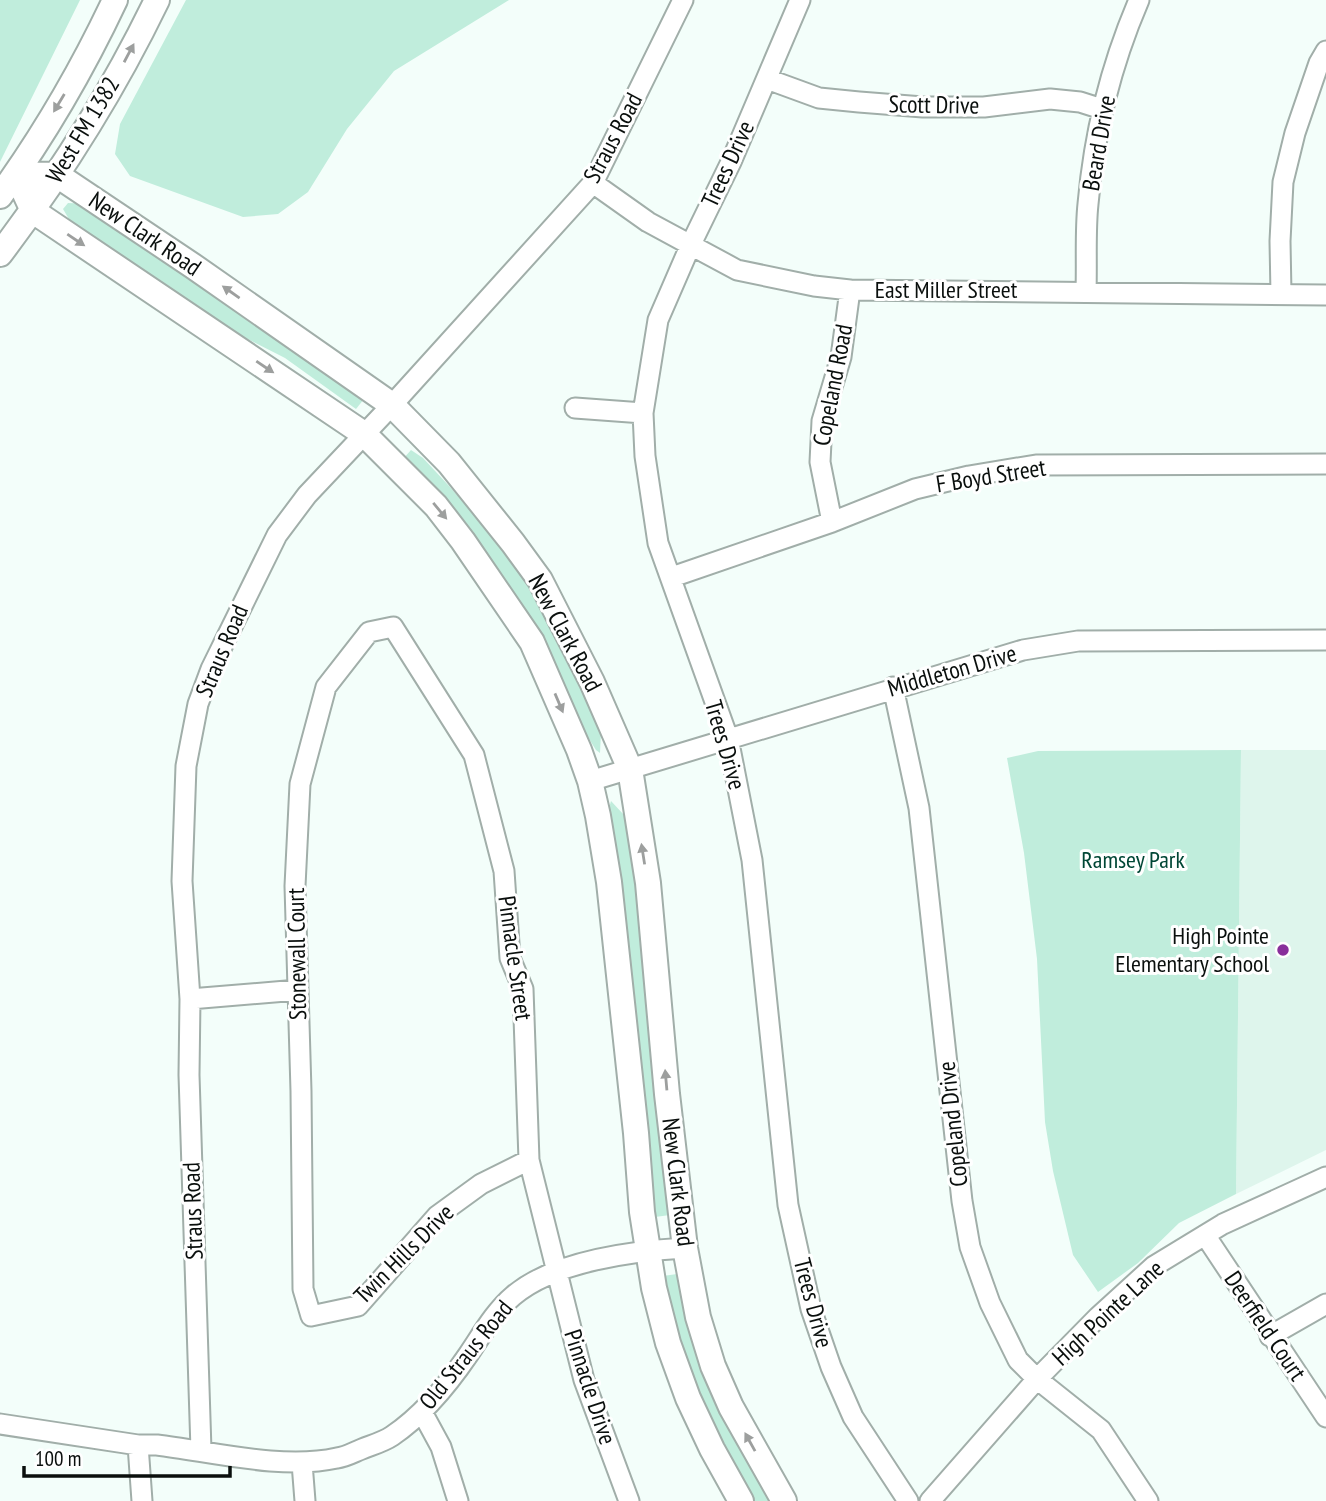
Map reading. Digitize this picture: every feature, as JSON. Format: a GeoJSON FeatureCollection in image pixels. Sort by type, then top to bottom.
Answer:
{"type":"FeatureCollection","features":[{"type":"Feature","properties":{"kind":"main road","name":"West FM 1382"},"geometry":{"type":"LineString","coordinates":[[0,196],[67,90],[115,0]]}},
{"type":"Feature","properties":{"kind":"main road","name":"West FM 1382"},"geometry":{"type":"LineString","coordinates":[[0,254],[57,175],[123,65],[157,0]]}},
{"type":"Feature","properties":{"kind":"main road"},"geometry":{"type":"LineString","coordinates":[[33,211],[16,174],[57,175]]}},
{"type":"Feature","properties":{"kind":"main road","name":"New Clark Road"},"geometry":{"type":"LineString","coordinates":[[57,175],[392,405],[449,463],[540,580],[592,682],[630,769],[648,883],[667,1094],[685,1248],[698,1317],[713,1366],[731,1407],[784,1501]]}},
{"type":"Feature","properties":{"kind":"main road","name":"New Clark Road"},"geometry":{"type":"LineString","coordinates":[[33,211],[363,434],[436,506],[532,642],[590,781],[609,882],[642,1212],[654,1288],[668,1343],[688,1398],[712,1450],[741,1501]]}},
{"type":"Feature","properties":{"kind":"street","name":"Straus Road"},"geometry":{"type":"LineString","coordinates":[[201,1450],[189,1075],[190,999],[182,881],[186,766],[198,704],[211,669],[277,535],[307,495],[593,183],[683,0]]}},
{"type":"Feature","properties":{"kind":"street","name":"Trees Drive"},"geometry":{"type":"LineString","coordinates":[[800,0],[731,162],[658,320],[643,413],[645,456],[658,544],[728,738],[752,860],[788,1205],[811,1309],[831,1367],[853,1417],[908,1501]]}},
{"type":"Feature","properties":{"kind":"street","name":"Beard Drive"},"geometry":{"type":"LineString","coordinates":[[1086,291],[1088,205],[1102,109],[1122,40],[1139,0]]}},
{"type":"Feature","properties":{"kind":"street"},"geometry":{"type":"LineString","coordinates":[[1281,294],[1283,182],[1295,133],[1319,63],[1326,51]]}},
{"type":"Feature","properties":{"kind":"street","name":"Scott Drive"},"geometry":{"type":"LineString","coordinates":[[767,79],[819,98],[862,102],[923,107],[984,107],[1050,99],[1080,102],[1102,109]]}},
{"type":"Feature","properties":{"kind":"street","name":"East Miller Street"},"geometry":{"type":"LineString","coordinates":[[593,183],[649,222],[737,270],[814,286],[850,290],[1326,295]]}},
{"type":"Feature","properties":{"kind":"street","name":"Copeland Road"},"geometry":{"type":"LineString","coordinates":[[832,522],[820,461],[822,421],[841,357],[850,290]]}},
{"type":"Feature","properties":{"kind":"street"},"geometry":{"type":"LineString","coordinates":[[575,408],[643,413]]}},
{"type":"Feature","properties":{"kind":"street","name":"F Boyd Street"},"geometry":{"type":"LineString","coordinates":[[672,577],[832,522],[915,489],[969,476],[1036,465],[1326,464]]}},
{"type":"Feature","properties":{"kind":"street","name":"Stonewall Court"},"geometry":{"type":"LineString","coordinates":[[311,1316],[303,1289],[295,886],[300,784],[326,687],[369,632],[393,627]]}},
{"type":"Feature","properties":{"kind":"street","name":"Pinnacle Street"},"geometry":{"type":"LineString","coordinates":[[393,627],[474,755],[504,871],[510,958],[523,989],[529,1160],[556,1271]]}},
{"type":"Feature","properties":{"kind":"street","name":"Middleton Drive"},"geometry":{"type":"LineString","coordinates":[[590,781],[893,687],[1023,650],[1078,641],[1326,640]]}},
{"type":"Feature","properties":{"kind":"street","name":"Copeland Drive"},"geometry":{"type":"LineString","coordinates":[[893,687],[919,808],[962,1201],[970,1247],[990,1303],[1018,1360],[1037,1379],[1101,1430],[1148,1501]]}},
{"type":"Feature","properties":{"kind":"street"},"geometry":{"type":"LineString","coordinates":[[190,999],[298,990]]}},
{"type":"Feature","properties":{"kind":"street","name":"Twin Hills Drive"},"geometry":{"type":"LineString","coordinates":[[311,1316],[358,1306],[437,1216],[481,1184],[529,1160]]}},
{"type":"Feature","properties":{"kind":"street","name":"High Pointe Lane"},"geometry":{"type":"LineString","coordinates":[[930,1501],[1037,1379],[1098,1317],[1154,1266],[1223,1224],[1326,1177]]}},
{"type":"Feature","properties":{"kind":"street","name":"Deerfield Court"},"geometry":{"type":"LineString","coordinates":[[1205,1235],[1326,1417]]}},
{"type":"Feature","properties":{"kind":"street","name":"Old Straus Road"},"geometry":{"type":"LineString","coordinates":[[0,1424],[138,1445],[302,1463],[339,1458],[390,1438],[422,1412],[451,1379],[513,1296],[556,1271],[649,1250],[685,1248]]}},
{"type":"Feature","properties":{"kind":"street","name":"Pinnacle Drive"},"geometry":{"type":"LineString","coordinates":[[556,1271],[584,1380],[629,1501]]}},
{"type":"Feature","properties":{"kind":"street"},"geometry":{"type":"LineString","coordinates":[[1270,1336],[1326,1304]]}},
{"type":"Feature","properties":{"kind":"street"},"geometry":{"type":"LineString","coordinates":[[422,1412],[441,1447],[458,1501]]}},
{"type":"Feature","properties":{"kind":"street"},"geometry":{"type":"LineString","coordinates":[[138,1445],[142,1501]]}},
{"type":"Feature","properties":{"kind":"street"},"geometry":{"type":"LineString","coordinates":[[302,1463],[305,1501]]}},
{"type":"Feature","properties":{"kind":"shaded area","name":"High Pointe Elementary School"},"geometry":{"type":"Polygon","coordinates":[[[1241,750],[1326,750],[1326,1150],[1236,1194],[1241,750]]]}},
{"type":"Feature","properties":{"kind":"green space"},"geometry":{"type":"Polygon","coordinates":[[[0,0],[80,0],[0,162],[0,0]]]}},
{"type":"Feature","properties":{"kind":"green space"},"geometry":{"type":"Polygon","coordinates":[[[186,0],[509,0],[394,71],[347,129],[308,192],[278,214],[243,217],[130,176],[115,154],[120,124],[186,0]]]}},
{"type":"Feature","properties":{"kind":"green space"},"geometry":{"type":"Polygon","coordinates":[[[68,203],[91,204],[364,399],[356,409],[285,358],[230,330],[76,231],[63,209],[68,203]]]}},
{"type":"Feature","properties":{"kind":"green space"},"geometry":{"type":"Polygon","coordinates":[[[411,450],[423,458],[450,487],[517,564],[553,624],[601,732],[600,753],[584,731],[558,670],[403,459],[411,450]]]}},
{"type":"Feature","properties":{"kind":"green space","name":"Ramsey Park"},"geometry":{"type":"Polygon","coordinates":[[[1241,750],[1236,1194],[1179,1223],[1138,1263],[1098,1292],[1073,1255],[1053,1171],[1045,1122],[1037,959],[1024,853],[1007,758],[1038,751],[1241,750]]]}},
{"type":"Feature","properties":{"kind":"green space"},"geometry":{"type":"Polygon","coordinates":[[[611,801],[624,815],[631,834],[670,1215],[655,1217],[607,815],[611,801]]]}},
{"type":"Feature","properties":{"kind":"green space"},"geometry":{"type":"Polygon","coordinates":[[[677,1274],[689,1324],[755,1474],[770,1501],[752,1501],[689,1378],[663,1276],[677,1274]]]}},
{"type":"Feature","properties":{"kind":"place","name":"High Pointe Elementary School"},"geometry":{"type":"Point","coordinates":[1283,950]}}]}
